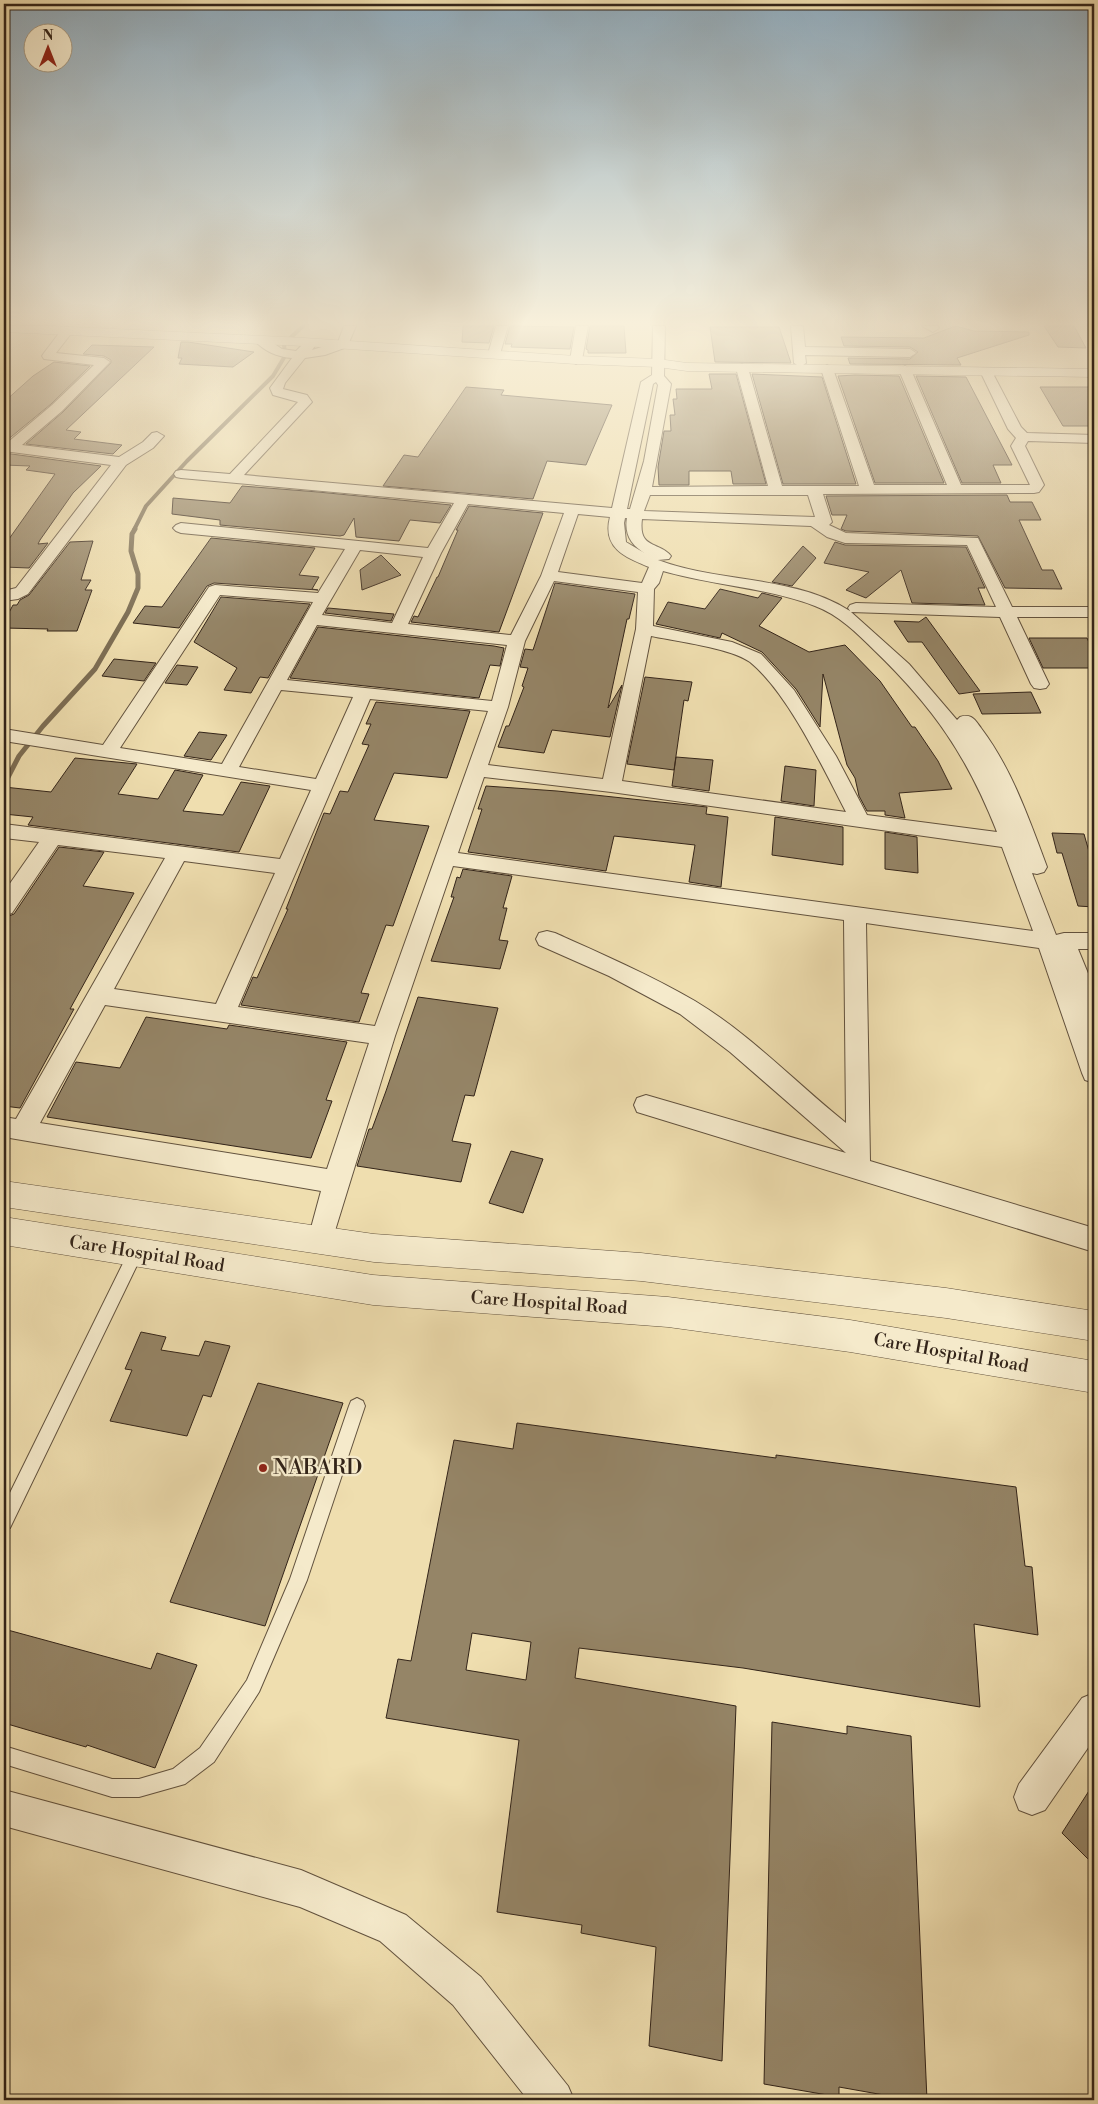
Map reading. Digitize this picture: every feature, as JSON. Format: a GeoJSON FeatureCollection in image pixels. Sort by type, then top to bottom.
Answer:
{"type":"FeatureCollection","features":[{"type":"Feature","properties":{"kind":"street"},"geometry":{"type":"LineString","coordinates":[[7,447],[36,424]]}},
{"type":"Feature","properties":{"kind":"street"},"geometry":{"type":"LineString","coordinates":[[233,479],[284,424]]}},
{"type":"Feature","properties":{"kind":"street"},"geometry":{"type":"LineString","coordinates":[[639,424],[626,487],[616,523],[619,544],[630,554],[657,565],[806,597],[845,613],[899,664],[958,733],[1002,795],[1010,841],[1094,1017]]}},
{"type":"Feature","properties":{"kind":"street"},"geometry":{"type":"LineString","coordinates":[[657,424],[634,532],[640,543],[652,552],[674,559],[812,590],[826,594],[856,608],[913,660],[973,729],[988,752],[1002,795],[1057,941],[1094,1073]]}},
{"type":"Feature","properties":{"kind":"street"},"geometry":{"type":"LineString","coordinates":[[758,424],[776,490]]}},
{"type":"Feature","properties":{"kind":"street"},"geometry":{"type":"LineString","coordinates":[[846,424],[868,490]]}},
{"type":"Feature","properties":{"kind":"street"},"geometry":{"type":"LineString","coordinates":[[928,424],[956,490]]}},
{"type":"Feature","properties":{"kind":"street"},"geometry":{"type":"LineString","coordinates":[[1013,424],[1022,437],[1094,439]]}},
{"type":"Feature","properties":{"kind":"street"},"geometry":{"type":"LineString","coordinates":[[4,596],[12,596],[22,590],[121,462],[148,445],[157,436]]}},
{"type":"Feature","properties":{"kind":"street"},"geometry":{"type":"LineString","coordinates":[[644,491],[1034,489],[1037,485],[1018,446],[1022,437]]}},
{"type":"Feature","properties":{"kind":"street"},"geometry":{"type":"LineString","coordinates":[[7,447],[121,462]]}},
{"type":"Feature","properties":{"kind":"street"},"geometry":{"type":"LineString","coordinates":[[181,474],[618,513],[824,522],[814,490]]}},
{"type":"Feature","properties":{"kind":"street"},"geometry":{"type":"LineString","coordinates":[[398,628],[433,553],[463,500]]}},
{"type":"Feature","properties":{"kind":"street"},"geometry":{"type":"LineString","coordinates":[[321,1239],[336,1182],[383,1036],[499,707],[517,641],[549,576],[573,508]]}},
{"type":"Feature","properties":{"kind":"street"},"geometry":{"type":"LineString","coordinates":[[815,522],[832,534],[845,538],[974,541],[1040,684]]}},
{"type":"Feature","properties":{"kind":"street"},"geometry":{"type":"LineString","coordinates":[[181,528],[433,553]]}},
{"type":"Feature","properties":{"kind":"street"},"geometry":{"type":"LineString","coordinates":[[228,770],[274,684],[355,544]]}},
{"type":"Feature","properties":{"kind":"street"},"geometry":{"type":"LineString","coordinates":[[611,786],[644,629],[646,588],[651,583],[657,565]]}},
{"type":"Feature","properties":{"kind":"street"},"geometry":{"type":"LineString","coordinates":[[549,576],[646,588]]}},
{"type":"Feature","properties":{"kind":"street"},"geometry":{"type":"LineString","coordinates":[[108,751],[215,590],[323,598]]}},
{"type":"Feature","properties":{"kind":"street"},"geometry":{"type":"LineString","coordinates":[[856,608],[1094,612]]}},
{"type":"Feature","properties":{"kind":"street"},"geometry":{"type":"LineString","coordinates":[[311,619],[517,641]]}},
{"type":"Feature","properties":{"kind":"street"},"geometry":{"type":"LineString","coordinates":[[644,629],[726,646],[755,658],[785,690],[827,756],[860,820]]}},
{"type":"Feature","properties":{"kind":"street"},"geometry":{"type":"LineString","coordinates":[[274,684],[499,707]]}},
{"type":"Feature","properties":{"kind":"street"},"geometry":{"type":"LineString","coordinates":[[223,1014],[363,694]]}},
{"type":"Feature","properties":{"kind":"street"},"geometry":{"type":"LineString","coordinates":[[12,736],[323,786]]}},
{"type":"Feature","properties":{"kind":"street"},"geometry":{"type":"LineString","coordinates":[[476,770],[611,786],[1010,841]]}},
{"type":"Feature","properties":{"kind":"street"},"geometry":{"type":"LineString","coordinates":[[4,831],[287,867]]}},
{"type":"Feature","properties":{"kind":"street"},"geometry":{"type":"LineString","coordinates":[[4,908],[52,838]]}},
{"type":"Feature","properties":{"kind":"street"},"geometry":{"type":"LineString","coordinates":[[178,854],[99,996],[13,1128],[336,1182]]}},
{"type":"Feature","properties":{"kind":"street"},"geometry":{"type":"LineString","coordinates":[[446,858],[854,915],[1057,941],[1094,941]]}},
{"type":"Feature","properties":{"kind":"street"},"geometry":{"type":"LineString","coordinates":[[854,915],[859,1158]]}},
{"type":"Feature","properties":{"kind":"street"},"geometry":{"type":"LineString","coordinates":[[547,938],[617,970],[688,1008],[738,1045],[802,1102],[859,1158]]}},
{"type":"Feature","properties":{"kind":"street"},"geometry":{"type":"LineString","coordinates":[[99,996],[383,1036]]}},
{"type":"Feature","properties":{"kind":"street"},"geometry":{"type":"LineString","coordinates":[[646,1105],[859,1158],[1094,1240]]}},
{"type":"Feature","properties":{"kind":"street"},"geometry":{"type":"LineString","coordinates":[[4,1194],[374,1248],[641,1267],[946,1303],[1094,1326]]}},
{"type":"Feature","properties":{"kind":"street","name":"Care Hospital Road"},"geometry":{"type":"LineString","coordinates":[[4,1231],[373,1290],[696,1316],[850,1336],[1094,1377]]}},
{"type":"Feature","properties":{"kind":"street"},"geometry":{"type":"LineString","coordinates":[[1032,1796],[1094,1710]]}},
{"type":"Feature","properties":{"kind":"street"},"geometry":{"type":"LineString","coordinates":[[4,1808],[301,1890],[393,1928],[466,1992],[554,2100]]}},
{"type":"Feature","properties":{"kind":"lane"},"geometry":{"type":"LineString","coordinates":[[4,1522],[136,1252]]}},
{"type":"Feature","properties":{"kind":"lane"},"geometry":{"type":"LineString","coordinates":[[4,1755],[112,1788],[139,1788],[178,1777],[207,1755],[254,1686],[298,1580],[357,1406]]}},
{"type":"Feature","properties":{"kind":"building"},"geometry":{"type":"Polygon","coordinates":[[[4,424],[26,424],[6,441],[4,441],[4,424]]]}},
{"type":"Feature","properties":{"kind":"building"},"geometry":{"type":"Polygon","coordinates":[[[49,424],[72,424],[66,430],[81,432],[74,439],[122,445],[113,454],[26,444],[49,424]]]}},
{"type":"Feature","properties":{"kind":"building"},"geometry":{"type":"Polygon","coordinates":[[[441,424],[604,424],[586,465],[547,461],[533,499],[383,486],[404,455],[418,457],[441,424]]]}},
{"type":"Feature","properties":{"kind":"building"},"geometry":{"type":"Polygon","coordinates":[[[671,424],[750,424],[766,484],[733,484],[731,471],[689,471],[689,485],[659,485],[658,467],[664,431],[671,431],[671,424]]]}},
{"type":"Feature","properties":{"kind":"building"},"geometry":{"type":"Polygon","coordinates":[[[766,424],[837,424],[856,484],[783,484],[766,424]]]}},
{"type":"Feature","properties":{"kind":"building"},"geometry":{"type":"Polygon","coordinates":[[[855,424],[919,424],[944,483],[875,483],[855,424]]]}},
{"type":"Feature","properties":{"kind":"building"},"geometry":{"type":"Polygon","coordinates":[[[937,424],[991,424],[1012,465],[993,465],[1001,483],[962,483],[937,424]]]}},
{"type":"Feature","properties":{"kind":"building"},"geometry":{"type":"Polygon","coordinates":[[[1062,424],[1094,424],[1094,426],[1063,426],[1062,424]]]}},
{"type":"Feature","properties":{"kind":"building"},"geometry":{"type":"Polygon","coordinates":[[[4,453],[101,466],[73,493],[40,540],[38,544],[48,543],[29,568],[4,567],[4,546],[55,474],[26,470],[30,466],[4,465],[4,453]]]}},
{"type":"Feature","properties":{"kind":"building"},"geometry":{"type":"Polygon","coordinates":[[[242,486],[451,505],[440,523],[410,520],[399,541],[356,537],[354,518],[344,535],[340,536],[220,525],[220,520],[172,514],[173,498],[230,503],[242,486]]]}},
{"type":"Feature","properties":{"kind":"building"},"geometry":{"type":"Polygon","coordinates":[[[1007,495],[1010,502],[1032,502],[1041,520],[1019,520],[1042,570],[1053,570],[1062,589],[1005,588],[978,536],[846,531],[841,529],[847,515],[832,515],[826,496],[1007,495]]]}},
{"type":"Feature","properties":{"kind":"building"},"geometry":{"type":"Polygon","coordinates":[[[469,506],[543,513],[499,632],[411,622],[414,616],[418,617],[438,577],[458,530],[456,530],[469,506]]]}},
{"type":"Feature","properties":{"kind":"building"},"geometry":{"type":"Polygon","coordinates":[[[211,538],[315,548],[299,575],[319,577],[312,589],[318,590],[214,583],[207,586],[179,628],[133,623],[145,606],[162,607],[211,538]]]}},
{"type":"Feature","properties":{"kind":"building"},"geometry":{"type":"Polygon","coordinates":[[[93,541],[81,580],[91,580],[85,590],[92,590],[77,631],[4,628],[4,622],[13,605],[17,605],[20,600],[29,595],[70,542],[93,541]]]}},
{"type":"Feature","properties":{"kind":"building"},"geometry":{"type":"Polygon","coordinates":[[[835,542],[845,545],[966,547],[985,588],[978,588],[985,605],[912,603],[901,570],[866,598],[846,590],[869,572],[824,563],[835,542]]]}},
{"type":"Feature","properties":{"kind":"building"},"geometry":{"type":"Polygon","coordinates":[[[803,546],[816,558],[792,586],[772,582],[803,546]]]}},
{"type":"Feature","properties":{"kind":"building"},"geometry":{"type":"Polygon","coordinates":[[[381,555],[401,575],[362,590],[360,570],[381,555]]]}},
{"type":"Feature","properties":{"kind":"building"},"geometry":{"type":"Polygon","coordinates":[[[555,583],[635,594],[629,619],[627,619],[608,708],[622,685],[610,737],[552,730],[544,753],[498,747],[506,726],[509,726],[524,687],[522,686],[528,668],[520,667],[525,649],[533,650],[555,583]]]}},
{"type":"Feature","properties":{"kind":"building"},"geometry":{"type":"Polygon","coordinates":[[[720,589],[758,598],[762,593],[782,598],[759,626],[809,652],[845,645],[880,681],[912,727],[915,727],[938,761],[952,789],[899,793],[905,818],[885,815],[885,811],[867,811],[859,796],[855,778],[847,765],[823,674],[820,727],[796,689],[762,652],[722,633],[720,638],[656,624],[668,602],[705,609],[720,589]]]}},
{"type":"Feature","properties":{"kind":"building"},"geometry":{"type":"Polygon","coordinates":[[[221,597],[310,604],[268,678],[260,677],[251,693],[224,690],[237,668],[194,642],[221,597]]]}},
{"type":"Feature","properties":{"kind":"building"},"geometry":{"type":"Polygon","coordinates":[[[328,608],[394,614],[391,621],[325,613],[328,608]]]}},
{"type":"Feature","properties":{"kind":"building"},"geometry":{"type":"Polygon","coordinates":[[[926,617],[980,691],[959,694],[922,642],[908,642],[894,621],[919,622],[926,617]]]}},
{"type":"Feature","properties":{"kind":"building"},"geometry":{"type":"Polygon","coordinates":[[[318,627],[504,648],[500,666],[490,665],[479,698],[290,678],[318,627]]]}},
{"type":"Feature","properties":{"kind":"building"},"geometry":{"type":"Polygon","coordinates":[[[1029,638],[1087,638],[1094,653],[1094,668],[1043,668],[1029,638]]]}},
{"type":"Feature","properties":{"kind":"building"},"geometry":{"type":"Polygon","coordinates":[[[114,659],[156,663],[144,681],[102,676],[114,659]]]}},
{"type":"Feature","properties":{"kind":"building"},"geometry":{"type":"Polygon","coordinates":[[[177,665],[198,667],[187,685],[165,683],[177,665]]]}},
{"type":"Feature","properties":{"kind":"building"},"geometry":{"type":"Polygon","coordinates":[[[645,677],[692,682],[688,701],[684,700],[674,770],[627,764],[645,677]]]}},
{"type":"Feature","properties":{"kind":"building"},"geometry":{"type":"Polygon","coordinates":[[[1031,692],[1041,713],[982,714],[973,694],[1031,692]]]}},
{"type":"Feature","properties":{"kind":"building"},"geometry":{"type":"Polygon","coordinates":[[[376,702],[470,711],[447,778],[394,773],[374,820],[429,826],[393,926],[386,925],[361,993],[369,994],[359,1022],[241,1005],[253,977],[257,978],[288,909],[286,909],[324,813],[330,814],[340,791],[348,792],[369,745],[362,744],[371,724],[366,724],[376,702]]]}},
{"type":"Feature","properties":{"kind":"building"},"geometry":{"type":"Polygon","coordinates":[[[199,732],[227,735],[211,760],[184,756],[199,732]]]}},
{"type":"Feature","properties":{"kind":"building"},"geometry":{"type":"Polygon","coordinates":[[[676,757],[713,760],[709,791],[672,786],[676,757]]]}},
{"type":"Feature","properties":{"kind":"building"},"geometry":{"type":"Polygon","coordinates":[[[75,758],[137,764],[118,794],[158,799],[175,770],[203,775],[183,811],[223,815],[241,782],[270,786],[239,852],[28,825],[33,817],[4,814],[4,787],[51,792],[75,758]]]}},
{"type":"Feature","properties":{"kind":"building"},"geometry":{"type":"Polygon","coordinates":[[[785,766],[816,770],[814,806],[781,801],[785,766]]]}},
{"type":"Feature","properties":{"kind":"building"},"geometry":{"type":"Polygon","coordinates":[[[486,786],[557,791],[707,807],[706,814],[728,817],[721,887],[689,882],[695,845],[614,836],[606,871],[468,852],[482,809],[478,809],[486,786]]]}},
{"type":"Feature","properties":{"kind":"building"},"geometry":{"type":"Polygon","coordinates":[[[775,817],[843,827],[843,865],[772,855],[775,817]]]}},
{"type":"Feature","properties":{"kind":"building"},"geometry":{"type":"Polygon","coordinates":[[[885,832],[917,837],[918,873],[885,869],[885,832]]]}},
{"type":"Feature","properties":{"kind":"building"},"geometry":{"type":"Polygon","coordinates":[[[1052,833],[1084,834],[1094,869],[1094,907],[1078,906],[1062,853],[1057,853],[1052,833]]]}},
{"type":"Feature","properties":{"kind":"building"},"geometry":{"type":"Polygon","coordinates":[[[59,847],[104,852],[83,886],[134,893],[70,1009],[74,1009],[20,1108],[4,1106],[4,918],[14,914],[59,847]]]}},
{"type":"Feature","properties":{"kind":"building"},"geometry":{"type":"Polygon","coordinates":[[[463,869],[512,876],[503,908],[507,908],[499,940],[508,941],[500,969],[431,961],[454,897],[451,897],[457,877],[460,878],[463,869]]]}},
{"type":"Feature","properties":{"kind":"building"},"geometry":{"type":"Polygon","coordinates":[[[418,997],[498,1008],[474,1096],[465,1095],[452,1141],[471,1144],[461,1182],[357,1166],[369,1129],[372,1129],[386,1091],[418,997]]]}},
{"type":"Feature","properties":{"kind":"building"},"geometry":{"type":"Polygon","coordinates":[[[146,1017],[227,1029],[229,1025],[347,1042],[326,1100],[332,1101],[311,1158],[47,1117],[76,1062],[120,1068],[146,1017]]]}},
{"type":"Feature","properties":{"kind":"building"},"geometry":{"type":"Polygon","coordinates":[[[511,1151],[543,1159],[523,1213],[489,1203],[511,1151]]]}},
{"type":"Feature","properties":{"kind":"building"},"geometry":{"type":"Polygon","coordinates":[[[141,1332],[166,1337],[161,1350],[199,1356],[205,1341],[230,1346],[211,1397],[203,1395],[187,1436],[110,1421],[132,1370],[125,1369],[141,1332]]]}},
{"type":"Feature","properties":{"kind":"building"},"geometry":{"type":"Polygon","coordinates":[[[258,1383],[343,1403],[265,1626],[170,1602],[258,1383]]]}},
{"type":"Feature","properties":{"kind":"building"},"geometry":{"type":"Polygon","coordinates":[[[517,1423],[776,1458],[776,1455],[1016,1487],[1025,1566],[1032,1567],[1038,1635],[974,1624],[980,1707],[743,1668],[579,1648],[575,1678],[736,1706],[722,2061],[649,2046],[656,1947],[581,1933],[582,1925],[497,1912],[519,1740],[386,1718],[398,1659],[411,1661],[454,1440],[513,1449],[517,1423]],[[472,1633],[466,1670],[526,1680],[531,1642],[472,1633]]]}},
{"type":"Feature","properties":{"kind":"building"},"geometry":{"type":"Polygon","coordinates":[[[4,1629],[151,1669],[157,1653],[197,1665],[155,1768],[87,1745],[86,1747],[4,1723],[4,1629]]]}},
{"type":"Feature","properties":{"kind":"building"},"geometry":{"type":"Polygon","coordinates":[[[772,1722],[847,1734],[847,1726],[911,1736],[927,2100],[912,2100],[839,2087],[839,2097],[764,2084],[772,1722]]]}},
{"type":"Feature","properties":{"kind":"building"},"geometry":{"type":"Polygon","coordinates":[[[1094,1783],[1094,1865],[1062,1833],[1094,1783]]]}},
{"type":"Feature","properties":{"kind":"waterway"},"geometry":{"type":"LineString","coordinates":[[134,530],[146,506],[224,424]]}},
{"type":"Feature","properties":{"kind":"waterway"},"geometry":{"type":"LineString","coordinates":[[4,785],[19,756],[43,726],[95,669],[128,612],[138,588],[138,574],[131,551],[132,534],[135,529]]}},
{"type":"Feature","properties":{"kind":"place","name":"NABARD"},"geometry":{"type":"Point","coordinates":[263,1468]}}]}
